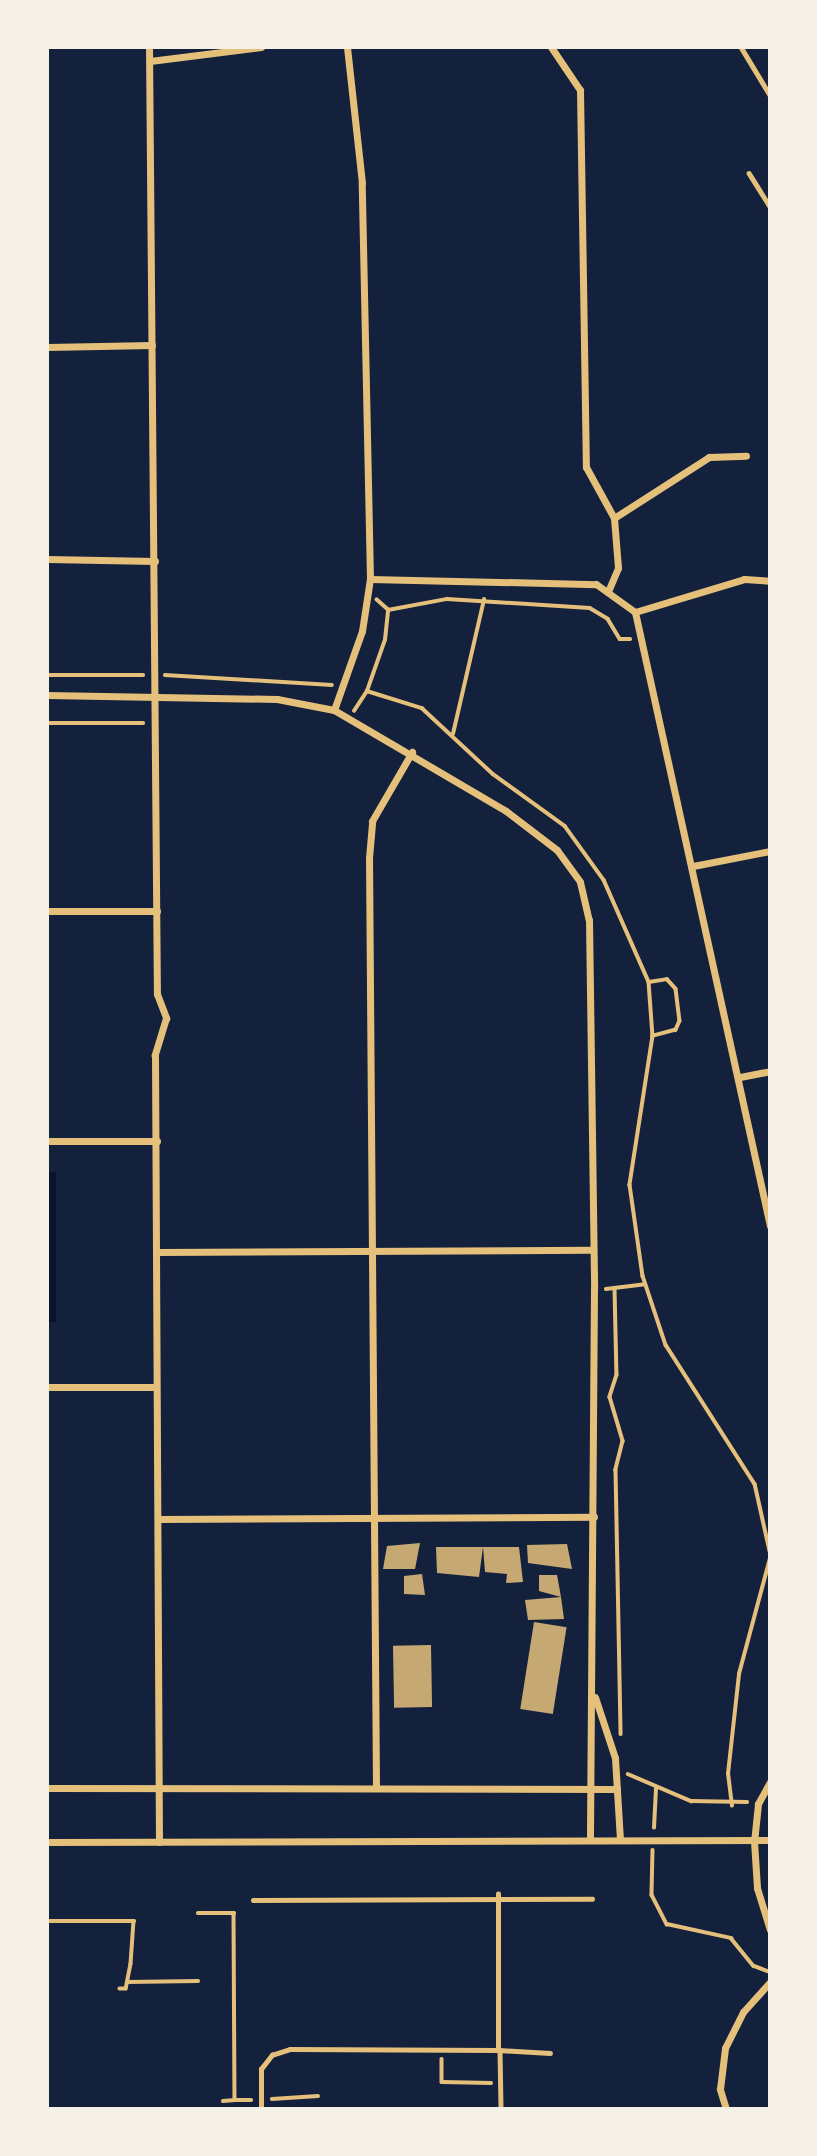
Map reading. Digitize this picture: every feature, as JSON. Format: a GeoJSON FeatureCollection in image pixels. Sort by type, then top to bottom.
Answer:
{"type":"FeatureCollection","features":[{"type":"Feature","properties":{"kind":"street"},"geometry":{"type":"LineString","coordinates":[[149,47],[157,994],[166,1018],[155,1055],[159,1842]]}},
{"type":"Feature","properties":{"kind":"street"},"geometry":{"type":"LineString","coordinates":[[150,61],[261,47]]}},
{"type":"Feature","properties":{"kind":"street"},"geometry":{"type":"LineString","coordinates":[[334,710],[343,687],[370,579],[362,183],[347,47]]}},
{"type":"Feature","properties":{"kind":"street"},"geometry":{"type":"LineString","coordinates":[[551,47],[580,90],[586,467],[614,518],[618,568],[608,592]]}},
{"type":"Feature","properties":{"kind":"street"},"geometry":{"type":"LineString","coordinates":[[47,347],[152,345]]}},
{"type":"Feature","properties":{"kind":"street"},"geometry":{"type":"LineString","coordinates":[[614,518],[709,457],[746,456]]}},
{"type":"Feature","properties":{"kind":"street"},"geometry":{"type":"LineString","coordinates":[[47,559],[155,561]]}},
{"type":"Feature","properties":{"kind":"street"},"geometry":{"type":"LineString","coordinates":[[370,579],[596,584],[635,612],[740,1077],[770,1226]]}},
{"type":"Feature","properties":{"kind":"street"},"geometry":{"type":"LineString","coordinates":[[635,612],[744,579],[770,580]]}},
{"type":"Feature","properties":{"kind":"street"},"geometry":{"type":"LineString","coordinates":[[47,695],[278,699],[334,710],[412,752],[537,834],[580,882],[589,920],[594,1288],[595,1695],[589,1784],[590,1840]]}},
{"type":"Feature","properties":{"kind":"street"},"geometry":{"type":"LineString","coordinates":[[376,1788],[371,1250],[372,821],[412,752]]}},
{"type":"Feature","properties":{"kind":"street"},"geometry":{"type":"LineString","coordinates":[[693,866],[770,851]]}},
{"type":"Feature","properties":{"kind":"street"},"geometry":{"type":"LineString","coordinates":[[47,911],[157,911]]}},
{"type":"Feature","properties":{"kind":"street"},"geometry":{"type":"LineString","coordinates":[[740,1077],[770,1071]]}},
{"type":"Feature","properties":{"kind":"street"},"geometry":{"type":"LineString","coordinates":[[47,1141],[157,1141]]}},
{"type":"Feature","properties":{"kind":"street"},"geometry":{"type":"LineString","coordinates":[[158,1252],[593,1250]]}},
{"type":"Feature","properties":{"kind":"street"},"geometry":{"type":"LineString","coordinates":[[47,1387],[156,1388]]}},
{"type":"Feature","properties":{"kind":"street"},"geometry":{"type":"LineString","coordinates":[[159,1519],[594,1517]]}},
{"type":"Feature","properties":{"kind":"street"},"geometry":{"type":"LineString","coordinates":[[595,1695],[614,1758],[620,1840]]}},
{"type":"Feature","properties":{"kind":"street"},"geometry":{"type":"LineString","coordinates":[[770,1783],[758,1804],[754,1841],[757,1888],[770,1930]]}},
{"type":"Feature","properties":{"kind":"street"},"geometry":{"type":"LineString","coordinates":[[47,1788],[376,1788],[589,1784],[618,1789]]}},
{"type":"Feature","properties":{"kind":"street"},"geometry":{"type":"LineString","coordinates":[[47,1842],[770,1840]]}},
{"type":"Feature","properties":{"kind":"street"},"geometry":{"type":"LineString","coordinates":[[726,2109],[720,2089],[725,2048],[743,2012],[770,1982]]}},
{"type":"Feature","properties":{"kind":"lane"},"geometry":{"type":"LineString","coordinates":[[741,47],[770,95]]}},
{"type":"Feature","properties":{"kind":"lane"},"geometry":{"type":"LineString","coordinates":[[748,173],[770,207]]}},
{"type":"Feature","properties":{"kind":"lane"},"geometry":{"type":"LineString","coordinates":[[498,1897],[501,2109]]}},
{"type":"Feature","properties":{"kind":"lane"},"geometry":{"type":"LineString","coordinates":[[253,1900],[498,1897],[592,1899]]}},
{"type":"Feature","properties":{"kind":"lane"},"geometry":{"type":"LineString","coordinates":[[261,2109],[261,2069],[272,2055],[290,2049],[499,2050],[550,2053]]}},
{"type":"Feature","properties":{"kind":"path"},"geometry":{"type":"LineString","coordinates":[[453,734],[488,582]]}},
{"type":"Feature","properties":{"kind":"path"},"geometry":{"type":"LineString","coordinates":[[368,591],[388,610]]}},
{"type":"Feature","properties":{"kind":"path"},"geometry":{"type":"LineString","coordinates":[[388,610],[485,599],[512,607],[590,608],[608,619],[620,639],[640,637]]}},
{"type":"Feature","properties":{"kind":"path"},"geometry":{"type":"LineString","coordinates":[[350,717],[365,692],[388,610]]}},
{"type":"Feature","properties":{"kind":"path"},"geometry":{"type":"LineString","coordinates":[[47,675],[156,675],[343,687],[422,708],[493,774],[543,806],[587,852],[649,982],[653,1036],[630,1185],[645,1284],[666,1345],[755,1484],[770,1550]]}},
{"type":"Feature","properties":{"kind":"path"},"geometry":{"type":"LineString","coordinates":[[47,723],[155,723]]}},
{"type":"Feature","properties":{"kind":"path"},"geometry":{"type":"LineString","coordinates":[[649,982],[667,979],[676,989],[680,1021],[676,1030],[653,1036]]}},
{"type":"Feature","properties":{"kind":"path"},"geometry":{"type":"LineString","coordinates":[[594,1288],[615,1289],[645,1284]]}},
{"type":"Feature","properties":{"kind":"path"},"geometry":{"type":"LineString","coordinates":[[615,1289],[617,1375],[610,1397],[623,1441],[616,1470],[621,1746]]}},
{"type":"Feature","properties":{"kind":"path"},"geometry":{"type":"LineString","coordinates":[[732,1806],[728,1774],[739,1674],[770,1558]]}},
{"type":"Feature","properties":{"kind":"path"},"geometry":{"type":"LineString","coordinates":[[614,1758],[630,1775],[656,1788],[732,1806],[758,1804]]}},
{"type":"Feature","properties":{"kind":"path"},"geometry":{"type":"LineString","coordinates":[[627,1765],[630,1775]]}},
{"type":"Feature","properties":{"kind":"path"},"geometry":{"type":"LineString","coordinates":[[656,1788],[652,1895],[667,1924],[731,1938],[754,1966],[770,1970]]}},
{"type":"Feature","properties":{"kind":"path"},"geometry":{"type":"LineString","coordinates":[[198,1913],[234,1913],[235,2101]]}},
{"type":"Feature","properties":{"kind":"path"},"geometry":{"type":"LineString","coordinates":[[47,1921],[134,1921],[126,1982],[120,1989]]}},
{"type":"Feature","properties":{"kind":"path"},"geometry":{"type":"LineString","coordinates":[[126,1982],[198,1981]]}},
{"type":"Feature","properties":{"kind":"path"},"geometry":{"type":"LineString","coordinates":[[442,2050],[442,2082],[500,2082]]}},
{"type":"Feature","properties":{"kind":"path"},"geometry":{"type":"LineString","coordinates":[[223,2101],[318,2096]]}},
{"type":"Feature","properties":{"kind":"water"},"geometry":{"type":"Polygon","coordinates":[[[47,1172],[56,1172],[56,1322],[47,1322],[47,1172]]]}},
{"type":"Feature","properties":{"kind":"building"},"geometry":{"type":"Polygon","coordinates":[[[420,1543],[415,1569],[383,1569],[387,1546],[420,1543]]]}},
{"type":"Feature","properties":{"kind":"building"},"geometry":{"type":"Polygon","coordinates":[[[567,1544],[572,1569],[528,1563],[527,1545],[567,1544]]]}},
{"type":"Feature","properties":{"kind":"building"},"geometry":{"type":"Polygon","coordinates":[[[436,1547],[483,1547],[479,1577],[437,1573],[436,1547]]]}},
{"type":"Feature","properties":{"kind":"building"},"geometry":{"type":"Polygon","coordinates":[[[483,1547],[519,1547],[523,1582],[506,1583],[507,1574],[485,1572],[483,1547]]]}},
{"type":"Feature","properties":{"kind":"building"},"geometry":{"type":"Polygon","coordinates":[[[422,1574],[425,1595],[404,1594],[404,1576],[422,1574]]]}},
{"type":"Feature","properties":{"kind":"building"},"geometry":{"type":"Polygon","coordinates":[[[539,1575],[557,1575],[561,1597],[539,1591],[539,1575]]]}},
{"type":"Feature","properties":{"kind":"building"},"geometry":{"type":"Polygon","coordinates":[[[561,1597],[564,1619],[528,1620],[525,1600],[561,1597]]]}},
{"type":"Feature","properties":{"kind":"building"},"geometry":{"type":"Polygon","coordinates":[[[534,1622],[567,1627],[553,1714],[520,1709],[534,1622]]]}},
{"type":"Feature","properties":{"kind":"building"},"geometry":{"type":"Polygon","coordinates":[[[431,1645],[432,1707],[394,1708],[393,1646],[431,1645]]]}}]}
